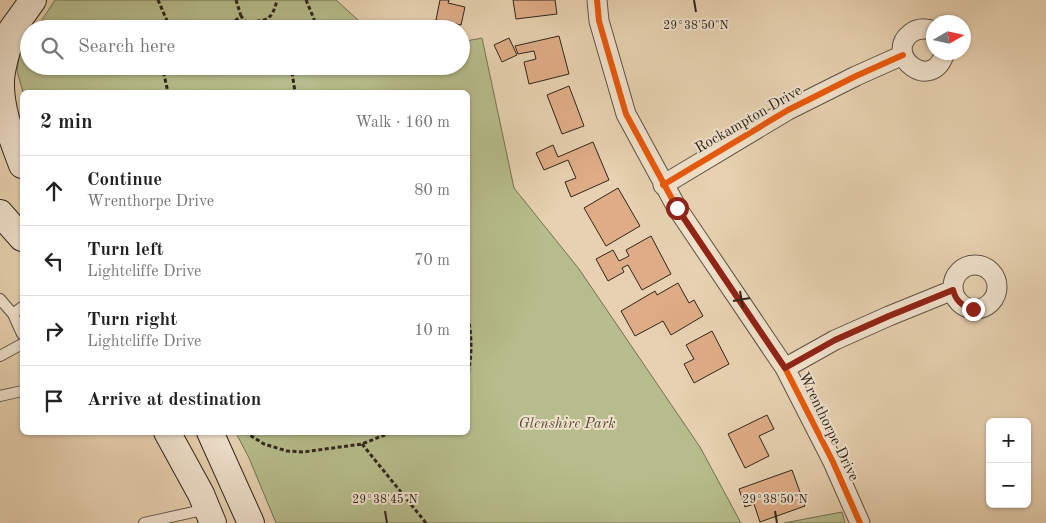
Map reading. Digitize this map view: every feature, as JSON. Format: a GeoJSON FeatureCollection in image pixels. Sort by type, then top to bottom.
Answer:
{"type":"FeatureCollection","features":[{"type":"Feature","properties":{"kind":"main road"},"geometry":{"type":"LineString","coordinates":[[20,160],[8,128],[2,96],[1,79],[4,37],[33,0]]}},
{"type":"Feature","properties":{"kind":"main road"},"geometry":{"type":"LineString","coordinates":[[0,156],[20,175]]}},
{"type":"Feature","properties":{"kind":"main road"},"geometry":{"type":"LineString","coordinates":[[0,213],[20,236]]}},
{"type":"Feature","properties":{"kind":"main road"},"geometry":{"type":"LineString","coordinates":[[169,435],[202,494],[210,516]]}},
{"type":"Feature","properties":{"kind":"main road"},"geometry":{"type":"LineString","coordinates":[[211,435],[251,523]]}},
{"type":"Feature","properties":{"kind":"street","name":"Wrenthorpe Drive"},"geometry":{"type":"LineString","coordinates":[[597,0],[599,21],[626,114],[677,208],[785,368],[834,462],[860,523]]}},
{"type":"Feature","properties":{"kind":"street"},"geometry":{"type":"LineString","coordinates":[[926,29],[912,32],[904,42],[903,55],[906,62],[918,70],[925,71],[932,70],[943,60]]}},
{"type":"Feature","properties":{"kind":"street","name":"Rockampton Drive"},"geometry":{"type":"LineString","coordinates":[[663,185],[788,110],[903,55]]}},
{"type":"Feature","properties":{"kind":"street"},"geometry":{"type":"LineString","coordinates":[[785,368],[835,340],[953,290]]}},
{"type":"Feature","properties":{"kind":"lane"},"geometry":{"type":"LineString","coordinates":[[0,299],[13,314],[20,330]]}},
{"type":"Feature","properties":{"kind":"lane"},"geometry":{"type":"LineString","coordinates":[[13,314],[20,309]]}},
{"type":"Feature","properties":{"kind":"lane"},"geometry":{"type":"LineString","coordinates":[[0,356],[20,345]]}},
{"type":"Feature","properties":{"kind":"lane"},"geometry":{"type":"LineString","coordinates":[[0,396],[20,391]]}},
{"type":"Feature","properties":{"kind":"lane"},"geometry":{"type":"LineString","coordinates":[[144,523],[210,516]]}},
{"type":"Feature","properties":{"kind":"path"},"geometry":{"type":"LineString","coordinates":[[158,0],[167,20]]}},
{"type":"Feature","properties":{"kind":"path"},"geometry":{"type":"LineString","coordinates":[[236,0],[241,16],[244,20]]}},
{"type":"Feature","properties":{"kind":"path"},"geometry":{"type":"LineString","coordinates":[[266,20],[274,13],[277,0]]}},
{"type":"Feature","properties":{"kind":"path"},"geometry":{"type":"LineString","coordinates":[[306,0],[314,20]]}},
{"type":"Feature","properties":{"kind":"path"},"geometry":{"type":"LineString","coordinates":[[236,20],[241,16]]}},
{"type":"Feature","properties":{"kind":"path"},"geometry":{"type":"LineString","coordinates":[[164,75],[168,90]]}},
{"type":"Feature","properties":{"kind":"path"},"geometry":{"type":"LineString","coordinates":[[292,75],[294,90]]}},
{"type":"Feature","properties":{"kind":"path"},"geometry":{"type":"LineString","coordinates":[[470,326],[472,336],[470,364]]}},
{"type":"Feature","properties":{"kind":"path"},"geometry":{"type":"LineString","coordinates":[[250,435],[264,444],[288,451],[302,452],[362,444],[384,435]]}},
{"type":"Feature","properties":{"kind":"path"},"geometry":{"type":"LineString","coordinates":[[362,444],[426,523]]}},
{"type":"Feature","properties":{"kind":"green space"},"geometry":{"type":"Polygon","coordinates":[[[55,0],[336,0],[358,20],[42,20],[55,0]]]}},
{"type":"Feature","properties":{"kind":"green space","name":"Glenshire Park"},"geometry":{"type":"Polygon","coordinates":[[[482,38],[514,188],[579,269],[700,447],[741,523],[276,523],[249,458],[237,435],[470,435],[470,90],[22,90],[17,71],[20,52],[20,75],[470,75],[470,40],[482,38]]]}},
{"type":"Feature","properties":{"kind":"green space"},"geometry":{"type":"Polygon","coordinates":[[[842,512],[845,523],[784,523],[842,512]]]}},
{"type":"Feature","properties":{"kind":"building"},"geometry":{"type":"Polygon","coordinates":[[[440,0],[449,0],[448,3],[465,7],[462,20],[436,20],[440,0]]]}},
{"type":"Feature","properties":{"kind":"building"},"geometry":{"type":"Polygon","coordinates":[[[513,0],[555,0],[557,14],[516,19],[513,0]]]}},
{"type":"Feature","properties":{"kind":"building"},"geometry":{"type":"Polygon","coordinates":[[[559,36],[569,74],[529,84],[524,62],[536,59],[534,51],[518,54],[515,46],[559,36]]]}},
{"type":"Feature","properties":{"kind":"building"},"geometry":{"type":"Polygon","coordinates":[[[509,38],[517,55],[502,62],[494,45],[509,38]]]}},
{"type":"Feature","properties":{"kind":"building"},"geometry":{"type":"Polygon","coordinates":[[[569,86],[584,126],[562,134],[547,95],[569,86]]]}},
{"type":"Feature","properties":{"kind":"building"},"geometry":{"type":"Polygon","coordinates":[[[593,142],[609,180],[571,197],[565,182],[576,178],[568,160],[544,170],[536,153],[553,145],[558,157],[593,142]]]}},
{"type":"Feature","properties":{"kind":"building"},"geometry":{"type":"Polygon","coordinates":[[[618,188],[640,226],[606,246],[584,208],[618,188]]]}},
{"type":"Feature","properties":{"kind":"building"},"geometry":{"type":"Polygon","coordinates":[[[651,236],[671,274],[642,290],[628,265],[622,268],[624,272],[608,281],[596,259],[613,250],[619,261],[629,256],[626,250],[651,236]]]}},
{"type":"Feature","properties":{"kind":"building"},"geometry":{"type":"Polygon","coordinates":[[[678,283],[689,303],[694,300],[703,316],[671,335],[663,321],[635,336],[621,311],[655,291],[657,295],[678,283]]]}},
{"type":"Feature","properties":{"kind":"building"},"geometry":{"type":"Polygon","coordinates":[[[712,331],[729,364],[694,383],[684,364],[694,359],[686,345],[712,331]]]}},
{"type":"Feature","properties":{"kind":"building"},"geometry":{"type":"Polygon","coordinates":[[[767,415],[774,429],[759,436],[769,456],[745,468],[728,434],[767,415]]]}},
{"type":"Feature","properties":{"kind":"building"},"geometry":{"type":"Polygon","coordinates":[[[792,470],[805,506],[760,522],[754,504],[745,507],[739,489],[792,470]]]}},
{"type":"Feature","properties":{"kind":"cycle path"},"geometry":{"type":"LineString","coordinates":[[597,0],[599,21],[626,114],[677,208],[785,368],[833,462],[860,523]]}},
{"type":"Feature","properties":{"kind":"cycle path"},"geometry":{"type":"LineString","coordinates":[[663,185],[788,110],[903,55]]}},
{"type":"Feature","properties":{"kind":"cycle path"},"geometry":{"type":"LineString","coordinates":[[785,368],[835,340],[953,290]]}},
{"type":"Feature","properties":{"kind":"route"},"geometry":{"type":"LineString","coordinates":[[677,208],[785,368],[835,340],[953,290],[955,297],[960,302],[966,307],[973,309]]}}]}
